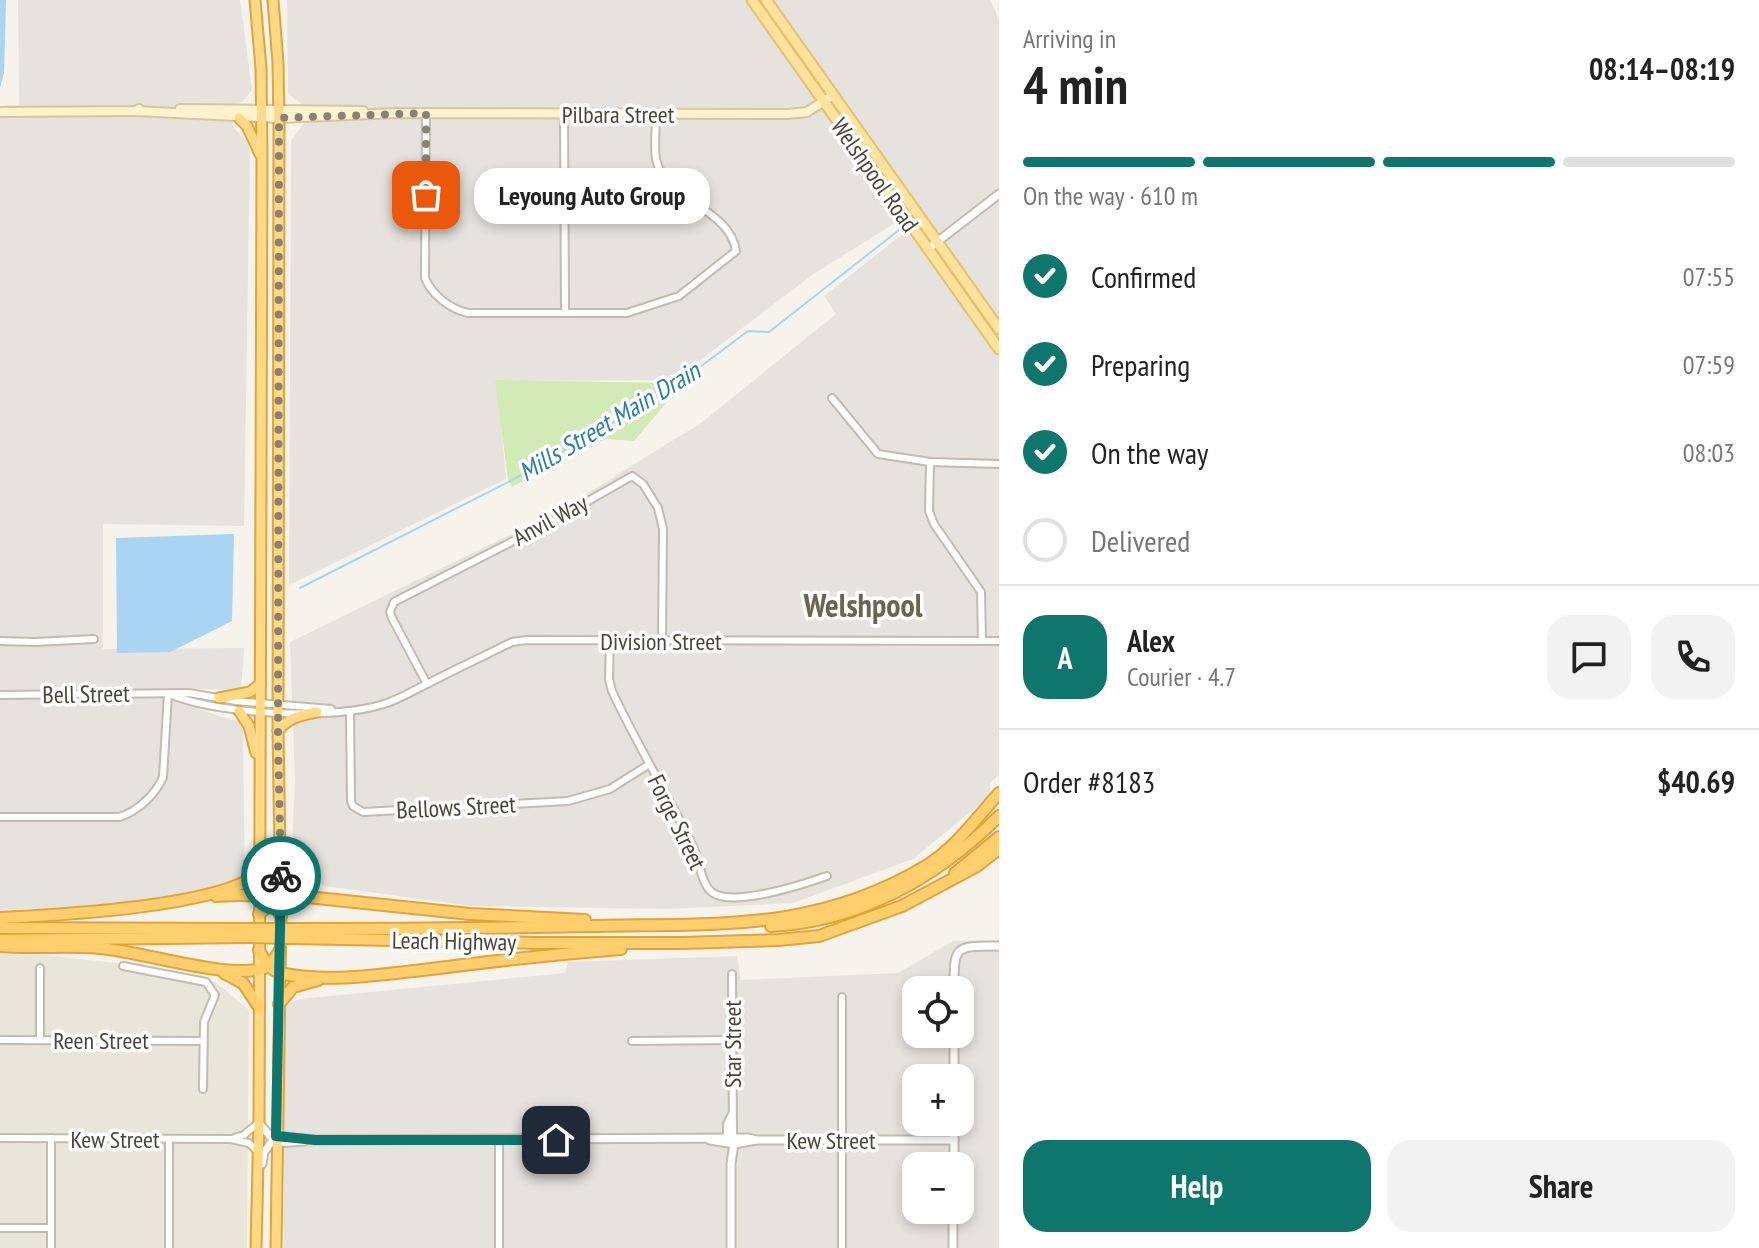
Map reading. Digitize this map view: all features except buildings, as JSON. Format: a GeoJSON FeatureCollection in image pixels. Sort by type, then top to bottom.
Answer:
{"type":"FeatureCollection","features":[{"type":"Feature","properties":{"kind":"highway"},"geometry":{"type":"LineString","coordinates":[[255,0],[262,114],[259,950],[264,969],[259,1007],[256,1248]]}},
{"type":"Feature","properties":{"kind":"highway"},"geometry":{"type":"LineString","coordinates":[[273,0],[279,114],[278,731],[281,851],[276,899],[281,916],[275,1139],[276,1248]]}},
{"type":"Feature","properties":{"kind":"highway"},"geometry":{"type":"LineString","coordinates":[[239,118],[247,126],[262,157]]}},
{"type":"Feature","properties":{"kind":"highway"},"geometry":{"type":"LineString","coordinates":[[219,698],[250,692],[260,684]]}},
{"type":"Feature","properties":{"kind":"highway"},"geometry":{"type":"LineString","coordinates":[[239,711],[249,726],[260,780]]}},
{"type":"Feature","properties":{"kind":"highway"},"geometry":{"type":"LineString","coordinates":[[278,731],[295,717],[317,712]]}},
{"type":"Feature","properties":{"kind":"highway"},"geometry":{"type":"LineString","coordinates":[[725,925],[795,917],[837,906],[902,879],[940,856],[999,793]]}},
{"type":"Feature","properties":{"kind":"highway"},"geometry":{"type":"LineString","coordinates":[[725,925],[787,925],[820,920],[860,908],[933,871],[966,847],[999,816]]}},
{"type":"Feature","properties":{"kind":"highway"},"geometry":{"type":"LineString","coordinates":[[902,906],[949,877],[999,837]]}},
{"type":"Feature","properties":{"kind":"highway"},"geometry":{"type":"LineString","coordinates":[[902,906],[977,866],[999,849]]}},
{"type":"Feature","properties":{"kind":"highway"},"geometry":{"type":"LineString","coordinates":[[281,851],[295,881],[311,896]]}},
{"type":"Feature","properties":{"kind":"highway"},"geometry":{"type":"LineString","coordinates":[[0,918],[126,908],[200,896],[249,880],[259,873]]}},
{"type":"Feature","properties":{"kind":"highway"},"geometry":{"type":"LineString","coordinates":[[200,896],[276,899],[311,896],[470,914],[657,924]]}},
{"type":"Feature","properties":{"kind":"highway"},"geometry":{"type":"LineString","coordinates":[[259,914],[276,899]]}},
{"type":"Feature","properties":{"kind":"highway","name":"Leach Highway"},"geometry":{"type":"LineString","coordinates":[[294,933],[525,943],[778,940],[819,936],[902,906]]}},
{"type":"Feature","properties":{"kind":"highway","name":"Leach Highway"},"geometry":{"type":"LineString","coordinates":[[0,928],[294,933],[725,925]]}},
{"type":"Feature","properties":{"kind":"highway","name":"Leach Highway"},"geometry":{"type":"LineString","coordinates":[[0,943],[248,933]]}},
{"type":"Feature","properties":{"kind":"highway"},"geometry":{"type":"LineString","coordinates":[[0,943],[102,948],[219,971],[264,969],[328,977],[374,977],[518,958],[682,943]]}},
{"type":"Feature","properties":{"kind":"highway"},"geometry":{"type":"LineString","coordinates":[[264,969],[280,950]]}},
{"type":"Feature","properties":{"kind":"highway"},"geometry":{"type":"LineString","coordinates":[[219,971],[243,983],[259,1007]]}},
{"type":"Feature","properties":{"kind":"highway"},"geometry":{"type":"LineString","coordinates":[[279,1004],[293,987],[328,977]]}},
{"type":"Feature","properties":{"kind":"main road","name":"Welshpool Road"},"geometry":{"type":"LineString","coordinates":[[752,0],[999,349]]}},
{"type":"Feature","properties":{"kind":"main road","name":"Welshpool Road"},"geometry":{"type":"LineString","coordinates":[[766,0],[999,329]]}},
{"type":"Feature","properties":{"kind":"main road","name":"Pilbara Street"},"geometry":{"type":"LineString","coordinates":[[135,111],[262,114],[800,113],[833,95]]}},
{"type":"Feature","properties":{"kind":"main road","name":"Pilbara Street"},"geometry":{"type":"LineString","coordinates":[[0,112],[135,111],[239,118],[262,114]]}},
{"type":"Feature","properties":{"kind":"street"},"geometry":{"type":"LineString","coordinates":[[426,113],[425,278],[428,286],[456,310],[468,313],[627,313],[679,296],[736,251],[734,238],[724,226],[672,184],[663,172],[656,160],[656,115]]}},
{"type":"Feature","properties":{"kind":"street"},"geometry":{"type":"LineString","coordinates":[[564,114],[565,313]]}},
{"type":"Feature","properties":{"kind":"street"},"geometry":{"type":"LineString","coordinates":[[926,246],[999,194]]}},
{"type":"Feature","properties":{"kind":"street"},"geometry":{"type":"LineString","coordinates":[[832,398],[878,454],[930,462],[999,464]]}},
{"type":"Feature","properties":{"kind":"street"},"geometry":{"type":"LineString","coordinates":[[930,462],[929,511],[934,524],[981,592],[982,641]]}},
{"type":"Feature","properties":{"kind":"street","name":"Anvil Way"},"geometry":{"type":"LineString","coordinates":[[427,684],[392,618],[390,612],[394,602],[562,516],[632,476],[643,484],[658,508],[663,529],[662,641]]}},
{"type":"Feature","properties":{"kind":"street"},"geometry":{"type":"LineString","coordinates":[[0,641],[94,639]]}},
{"type":"Feature","properties":{"kind":"street","name":"Division Street"},"geometry":{"type":"LineString","coordinates":[[278,707],[317,712],[350,711],[391,701],[519,641],[999,641]]}},
{"type":"Feature","properties":{"kind":"street","name":"Forge Street"},"geometry":{"type":"LineString","coordinates":[[610,641],[609,679],[612,691],[693,847],[712,892],[724,897],[782,892],[827,876]]}},
{"type":"Feature","properties":{"kind":"street","name":"Bell Street"},"geometry":{"type":"LineString","coordinates":[[0,695],[189,693],[260,708]]}},
{"type":"Feature","properties":{"kind":"street"},"geometry":{"type":"LineString","coordinates":[[0,817],[119,817],[131,812],[157,788],[163,777],[170,695]]}},
{"type":"Feature","properties":{"kind":"street","name":"Bell Street"},"geometry":{"type":"LineString","coordinates":[[170,695],[239,711],[260,708]]}},
{"type":"Feature","properties":{"kind":"street"},"geometry":{"type":"LineString","coordinates":[[260,708],[278,707]]}},
{"type":"Feature","properties":{"kind":"street","name":"Division Street"},"geometry":{"type":"LineString","coordinates":[[278,707],[338,711]]}},
{"type":"Feature","properties":{"kind":"street","name":"Bellows Street"},"geometry":{"type":"LineString","coordinates":[[350,711],[351,801],[363,812],[568,801],[610,789],[648,765]]}},
{"type":"Feature","properties":{"kind":"street"},"geometry":{"type":"LineString","coordinates":[[954,976],[954,957],[959,949],[999,946]]}},
{"type":"Feature","properties":{"kind":"street"},"geometry":{"type":"LineString","coordinates":[[123,966],[206,982],[215,995],[205,1015],[203,1089]]}},
{"type":"Feature","properties":{"kind":"street"},"geometry":{"type":"LineString","coordinates":[[40,968],[40,1040]]}},
{"type":"Feature","properties":{"kind":"street","name":"Star Street"},"geometry":{"type":"LineString","coordinates":[[731,1248],[731,1141],[727,1124],[732,1114],[732,974]]}},
{"type":"Feature","properties":{"kind":"street"},"geometry":{"type":"LineString","coordinates":[[842,997],[842,1248]]}},
{"type":"Feature","properties":{"kind":"street","name":"Reen Street"},"geometry":{"type":"LineString","coordinates":[[0,1040],[203,1041]]}},
{"type":"Feature","properties":{"kind":"street"},"geometry":{"type":"LineString","coordinates":[[632,1041],[732,1040]]}},
{"type":"Feature","properties":{"kind":"street"},"geometry":{"type":"LineString","coordinates":[[231,1139],[244,1135],[259,1122],[275,1139],[262,1161],[257,1210]]}},
{"type":"Feature","properties":{"kind":"street"},"geometry":{"type":"LineString","coordinates":[[954,1136],[954,1152]]}},
{"type":"Feature","properties":{"kind":"street","name":"Kew Street"},"geometry":{"type":"LineString","coordinates":[[0,1138],[231,1139],[249,1143],[258,1153]]}},
{"type":"Feature","properties":{"kind":"street"},"geometry":{"type":"LineString","coordinates":[[51,1138],[51,1248]]}},
{"type":"Feature","properties":{"kind":"street"},"geometry":{"type":"LineString","coordinates":[[169,1139],[169,1248]]}},
{"type":"Feature","properties":{"kind":"street","name":"Kew Street"},"geometry":{"type":"LineString","coordinates":[[275,1139],[954,1140]]}},
{"type":"Feature","properties":{"kind":"street"},"geometry":{"type":"LineString","coordinates":[[499,1140],[499,1248]]}},
{"type":"Feature","properties":{"kind":"street"},"geometry":{"type":"LineString","coordinates":[[953,1224],[953,1248]]}},
{"type":"Feature","properties":{"kind":"street"},"geometry":{"type":"LineString","coordinates":[[0,1228],[51,1228]]}},
{"type":"Feature","properties":{"kind":"shaded area"},"geometry":{"type":"Polygon","coordinates":[[[18,0],[240,0],[252,90],[242,102],[232,104],[233,127],[246,140],[250,150],[244,526],[103,524],[103,649],[244,648],[241,690],[177,688],[178,703],[243,723],[245,900],[0,910],[0,106],[19,105],[18,0]]]}},
{"type":"Feature","properties":{"kind":"shaded area"},"geometry":{"type":"Polygon","coordinates":[[[287,0],[990,0],[999,19],[999,775],[990,783],[990,796],[913,859],[793,903],[667,909],[472,906],[324,886],[292,852],[295,780],[290,642],[559,511],[701,423],[836,314],[824,296],[905,232],[898,221],[815,273],[674,380],[497,381],[506,479],[289,585],[291,141],[303,124],[301,103],[288,94],[287,0]]]}},
{"type":"Feature","properties":{"kind":"shaded area"},"geometry":{"type":"Polygon","coordinates":[[[999,940],[999,1248],[284,1248],[284,1006],[299,999],[565,973],[568,962],[737,956],[741,980],[898,973],[953,941],[999,940]]]}},
{"type":"Feature","properties":{"kind":"shaded area"},"geometry":{"type":"Polygon","coordinates":[[[0,954],[45,955],[141,966],[215,982],[249,1010],[247,1248],[0,1248],[0,954]]]}},
{"type":"Feature","properties":{"kind":"green space"},"geometry":{"type":"Polygon","coordinates":[[[495,380],[674,383],[678,389],[634,441],[606,439],[512,487],[508,479],[495,380]]]}},
{"type":"Feature","properties":{"kind":"water"},"geometry":{"type":"Polygon","coordinates":[[[0,0],[6,0],[4,73],[0,88],[0,0]]]}},
{"type":"Feature","properties":{"kind":"water"},"geometry":{"type":"Polygon","coordinates":[[[234,534],[232,621],[170,652],[117,653],[116,538],[234,534]]]}},
{"type":"Feature","properties":{"kind":"waterway","name":"Mills Street Main Drain"},"geometry":{"type":"LineString","coordinates":[[300,588],[514,479],[668,391],[748,331],[769,332],[899,230]]}},
{"type":"Feature","properties":{"kind":"way so far"},"geometry":{"type":"LineString","coordinates":[[281,876],[278,741],[279,118],[426,113],[426,195]]}},
{"type":"Feature","properties":{"kind":"place","name":"Leyoung Auto Group"},"geometry":{"type":"Point","coordinates":[426,195]}},
{"type":"Feature","properties":{"kind":"district","name":"Welshpool"},"geometry":{"type":"Point","coordinates":[863,605]}},
{"type":"Feature","properties":{"kind":"route"},"geometry":{"type":"LineString","coordinates":[[281,876],[276,1136],[315,1140],[556,1140]]}}]}
